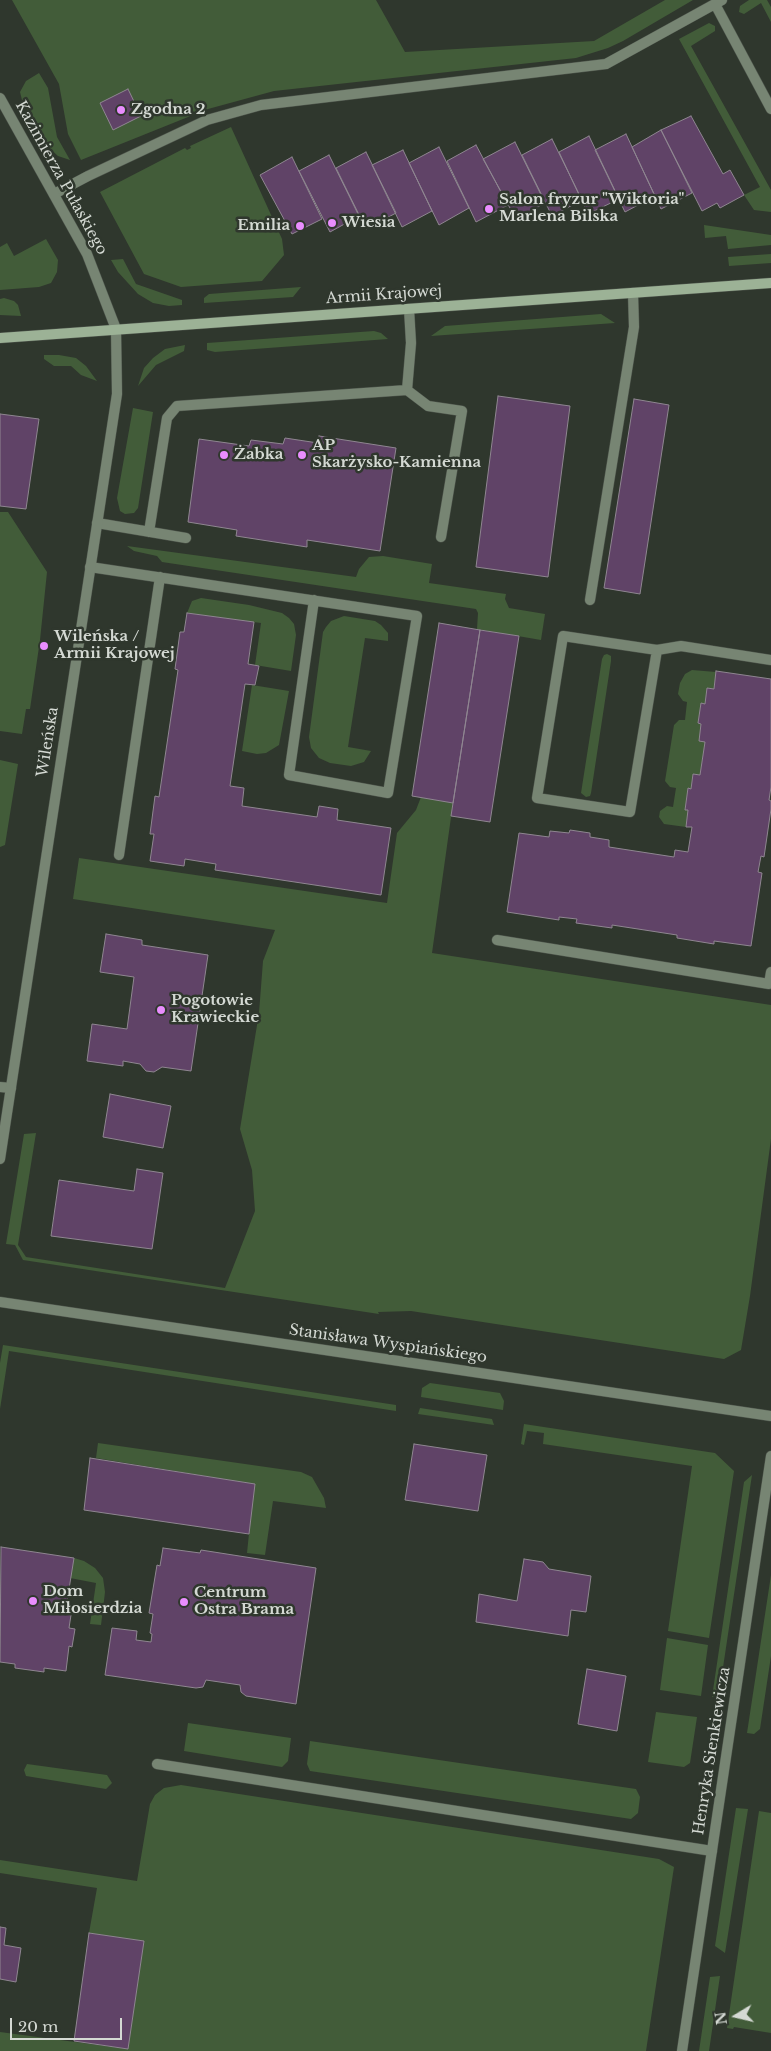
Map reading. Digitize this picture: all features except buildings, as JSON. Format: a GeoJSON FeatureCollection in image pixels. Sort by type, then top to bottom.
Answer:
{"type":"FeatureCollection","features":[{"type":"Feature","properties":{"kind":"street"},"geometry":{"type":"LineString","coordinates":[[54,194],[208,120],[261,105],[606,64],[718,2],[771,109]]}},
{"type":"Feature","properties":{"kind":"street","name":"Kazimierza Pułaskiego"},"geometry":{"type":"LineString","coordinates":[[0,98],[87,254],[116,329]]}},
{"type":"Feature","properties":{"kind":"street","name":"Armii Krajowej"},"geometry":{"type":"LineString","coordinates":[[0,338],[771,284]]}},
{"type":"Feature","properties":{"kind":"street"},"geometry":{"type":"LineString","coordinates":[[590,600],[634,327],[633,293]]}},
{"type":"Feature","properties":{"kind":"street"},"geometry":{"type":"LineString","coordinates":[[407,390],[410,343],[409,309]]}},
{"type":"Feature","properties":{"kind":"street","name":"Wileńska"},"geometry":{"type":"LineString","coordinates":[[0,1159],[5,1088],[117,394],[116,329]]}},
{"type":"Feature","properties":{"kind":"street"},"geometry":{"type":"LineString","coordinates":[[149,532],[166,418],[176,406],[407,390],[428,406],[462,411],[441,537]]}},
{"type":"Feature","properties":{"kind":"street"},"geometry":{"type":"LineString","coordinates":[[97,523],[186,538]]}},
{"type":"Feature","properties":{"kind":"street"},"geometry":{"type":"LineString","coordinates":[[90,567],[314,600],[417,616],[388,793],[289,775],[314,600]]}},
{"type":"Feature","properties":{"kind":"street"},"geometry":{"type":"LineString","coordinates":[[119,855],[160,577]]}},
{"type":"Feature","properties":{"kind":"street"},"geometry":{"type":"LineString","coordinates":[[657,650],[630,812],[537,798],[563,636],[657,650],[682,646],[771,660]]}},
{"type":"Feature","properties":{"kind":"street"},"geometry":{"type":"LineString","coordinates":[[497,940],[769,984],[771,972]]}},
{"type":"Feature","properties":{"kind":"street","name":"Stanisława Wyspiańskiego"},"geometry":{"type":"LineString","coordinates":[[0,1302],[771,1416]]}},
{"type":"Feature","properties":{"kind":"street","name":"Henryka Sienkiewicza"},"geometry":{"type":"LineString","coordinates":[[682,2051],[771,1456]]}},
{"type":"Feature","properties":{"kind":"street"},"geometry":{"type":"LineString","coordinates":[[157,1764],[712,1851]]}},
{"type":"Feature","properties":{"kind":"green space"},"geometry":{"type":"Polygon","coordinates":[[[12,0],[376,0],[405,52],[594,41],[665,0],[693,0],[623,41],[576,58],[274,91],[208,109],[81,160],[68,134],[59,84],[12,0]]]}},
{"type":"Feature","properties":{"kind":"green space"},"geometry":{"type":"Polygon","coordinates":[[[749,0],[767,0],[771,7],[771,22],[761,3],[744,14],[739,12],[740,6],[749,0]]]}},
{"type":"Feature","properties":{"kind":"green space"},"geometry":{"type":"Polygon","coordinates":[[[709,23],[715,26],[715,31],[691,46],[771,190],[771,212],[754,210],[744,195],[760,187],[679,39],[709,23]]]}},
{"type":"Feature","properties":{"kind":"green space"},"geometry":{"type":"Polygon","coordinates":[[[39,73],[48,88],[57,137],[70,160],[58,156],[47,146],[22,100],[20,92],[26,81],[39,73]]]}},
{"type":"Feature","properties":{"kind":"green space"},"geometry":{"type":"Polygon","coordinates":[[[231,127],[282,239],[284,255],[262,281],[181,287],[144,274],[100,192],[185,148],[187,150],[191,148],[190,146],[231,127]]]}},
{"type":"Feature","properties":{"kind":"green space"},"geometry":{"type":"Polygon","coordinates":[[[704,225],[771,235],[771,245],[728,249],[726,236],[705,238],[704,225]]]}},
{"type":"Feature","properties":{"kind":"green space"},"geometry":{"type":"Polygon","coordinates":[[[46,239],[58,260],[57,272],[51,283],[39,287],[0,290],[0,247],[7,243],[14,256],[46,239]]]}},
{"type":"Feature","properties":{"kind":"green space"},"geometry":{"type":"Polygon","coordinates":[[[771,254],[771,263],[729,266],[728,257],[771,254]]]}},
{"type":"Feature","properties":{"kind":"green space"},"geometry":{"type":"Polygon","coordinates":[[[123,259],[136,284],[182,300],[182,305],[169,306],[153,303],[138,294],[118,272],[111,260],[123,259]]]}},
{"type":"Feature","properties":{"kind":"green space"},"geometry":{"type":"Polygon","coordinates":[[[301,287],[293,297],[204,303],[204,298],[209,294],[301,287]]]}},
{"type":"Feature","properties":{"kind":"green space"},"geometry":{"type":"Polygon","coordinates":[[[4,298],[14,301],[18,305],[21,316],[0,315],[0,299],[4,298]]]}},
{"type":"Feature","properties":{"kind":"green space"},"geometry":{"type":"Polygon","coordinates":[[[601,314],[615,323],[431,336],[445,326],[601,314]]]}},
{"type":"Feature","properties":{"kind":"green space"},"geometry":{"type":"Polygon","coordinates":[[[374,331],[381,333],[388,339],[215,352],[207,350],[207,343],[374,331]]]}},
{"type":"Feature","properties":{"kind":"green space"},"geometry":{"type":"Polygon","coordinates":[[[185,345],[184,351],[156,365],[138,386],[144,368],[153,358],[165,349],[185,345]]]}},
{"type":"Feature","properties":{"kind":"green space"},"geometry":{"type":"Polygon","coordinates":[[[44,355],[76,358],[86,366],[97,381],[81,375],[71,366],[54,366],[44,359],[44,355]]]}},
{"type":"Feature","properties":{"kind":"green space"},"geometry":{"type":"Polygon","coordinates":[[[133,408],[153,412],[138,508],[134,513],[125,514],[120,511],[117,498],[133,408]]]}},
{"type":"Feature","properties":{"kind":"green space"},"geometry":{"type":"Polygon","coordinates":[[[0,512],[8,512],[47,572],[30,709],[26,709],[22,734],[0,731],[0,512]]]}},
{"type":"Feature","properties":{"kind":"green space"},"geometry":{"type":"Polygon","coordinates":[[[127,546],[356,577],[359,569],[369,557],[383,556],[432,564],[429,583],[506,594],[505,599],[509,608],[545,614],[541,640],[477,629],[478,613],[476,609],[162,562],[157,556],[134,551],[127,546]]]}},
{"type":"Feature","properties":{"kind":"green space"},"geometry":{"type":"Polygon","coordinates":[[[201,598],[249,605],[282,613],[289,618],[294,624],[296,635],[291,671],[255,665],[261,623],[187,613],[192,601],[201,598]]]}},
{"type":"Feature","properties":{"kind":"green space"},"geometry":{"type":"Polygon","coordinates":[[[344,616],[375,621],[388,633],[388,641],[365,638],[348,747],[371,751],[364,762],[351,766],[330,763],[319,758],[311,748],[309,737],[323,632],[331,621],[344,616]]]}},
{"type":"Feature","properties":{"kind":"green space"},"geometry":{"type":"Polygon","coordinates":[[[607,654],[611,656],[611,661],[591,793],[590,796],[586,797],[581,793],[602,659],[607,654]]]}},
{"type":"Feature","properties":{"kind":"green space"},"geometry":{"type":"Polygon","coordinates":[[[692,670],[716,672],[714,689],[707,688],[705,704],[701,703],[698,723],[701,724],[705,742],[700,775],[693,774],[691,789],[688,788],[685,809],[688,810],[686,827],[664,824],[659,817],[660,811],[667,806],[673,807],[676,788],[670,787],[665,781],[674,725],[679,720],[685,720],[687,702],[683,701],[678,694],[680,683],[685,674],[692,670]]]}},
{"type":"Feature","properties":{"kind":"green space"},"geometry":{"type":"Polygon","coordinates":[[[252,685],[289,691],[279,745],[266,753],[257,754],[242,751],[252,685]]]}},
{"type":"Feature","properties":{"kind":"green space"},"geometry":{"type":"Polygon","coordinates":[[[0,760],[18,764],[5,845],[0,847],[0,760]]]}},
{"type":"Feature","properties":{"kind":"green space"},"geometry":{"type":"Polygon","coordinates":[[[421,797],[453,803],[432,953],[771,1005],[771,1139],[741,1350],[724,1359],[411,1311],[378,1312],[379,1314],[23,1260],[15,1245],[6,1244],[24,1134],[36,1133],[18,1245],[26,1257],[225,1288],[255,1211],[252,1170],[240,1129],[259,1013],[263,961],[275,930],[73,899],[79,858],[387,903],[397,833],[416,810],[421,797]]]}},
{"type":"Feature","properties":{"kind":"green space"},"geometry":{"type":"Polygon","coordinates":[[[3,1345],[396,1405],[396,1411],[9,1351],[0,1409],[0,1363],[3,1345]]]}},
{"type":"Feature","properties":{"kind":"green space"},"geometry":{"type":"Polygon","coordinates":[[[430,1383],[500,1393],[504,1401],[503,1410],[421,1397],[422,1388],[430,1383]]]}},
{"type":"Feature","properties":{"kind":"green space"},"geometry":{"type":"Polygon","coordinates":[[[420,1408],[492,1419],[494,1425],[418,1414],[420,1408]]]}},
{"type":"Feature","properties":{"kind":"green space"},"geometry":{"type":"Polygon","coordinates":[[[524,1424],[715,1453],[734,1471],[709,1638],[668,1631],[692,1466],[543,1444],[544,1433],[527,1431],[524,1445],[521,1444],[524,1424]]]}},
{"type":"Feature","properties":{"kind":"green space"},"geometry":{"type":"Polygon","coordinates":[[[98,1443],[301,1472],[312,1477],[324,1498],[326,1508],[273,1501],[265,1555],[247,1553],[254,1484],[96,1458],[98,1443]]]}},
{"type":"Feature","properties":{"kind":"green space"},"geometry":{"type":"Polygon","coordinates":[[[752,1475],[719,1694],[712,1697],[744,1482],[752,1475]]]}},
{"type":"Feature","properties":{"kind":"green space"},"geometry":{"type":"Polygon","coordinates":[[[74,1558],[84,1561],[95,1568],[103,1578],[105,1592],[101,1625],[90,1624],[96,1583],[70,1578],[74,1558]]]}},
{"type":"Feature","properties":{"kind":"green space"},"geometry":{"type":"Polygon","coordinates":[[[771,1575],[771,1656],[760,1729],[754,1734],[747,1733],[771,1575]]]}},
{"type":"Feature","properties":{"kind":"green space"},"geometry":{"type":"Polygon","coordinates":[[[667,1638],[708,1645],[701,1696],[660,1690],[667,1638]]]}},
{"type":"Feature","properties":{"kind":"green space"},"geometry":{"type":"Polygon","coordinates":[[[656,1712],[697,1717],[690,1763],[684,1767],[648,1762],[656,1712]]]}},
{"type":"Feature","properties":{"kind":"green space"},"geometry":{"type":"Polygon","coordinates":[[[188,1723],[291,1738],[288,1761],[282,1767],[184,1751],[188,1723]]]}},
{"type":"Feature","properties":{"kind":"green space"},"geometry":{"type":"Polygon","coordinates":[[[310,1741],[636,1789],[640,1797],[638,1813],[631,1819],[310,1771],[307,1764],[310,1741]]]}},
{"type":"Feature","properties":{"kind":"green space"},"geometry":{"type":"Polygon","coordinates":[[[27,1764],[107,1775],[112,1783],[106,1789],[26,1776],[24,1770],[27,1764]]]}},
{"type":"Feature","properties":{"kind":"green space"},"geometry":{"type":"Polygon","coordinates":[[[181,1785],[659,1859],[674,1867],[646,2051],[0,2051],[0,2032],[128,2049],[144,1941],[89,1933],[97,1888],[0,1873],[0,1860],[137,1881],[150,1804],[155,1795],[164,1788],[181,1785]]]}},
{"type":"Feature","properties":{"kind":"green space"},"geometry":{"type":"Polygon","coordinates":[[[736,1808],[748,1809],[725,1953],[715,1946],[736,1808]]]}},
{"type":"Feature","properties":{"kind":"green space"},"geometry":{"type":"Polygon","coordinates":[[[759,1811],[771,1813],[771,2033],[734,2027],[733,2029],[727,2028],[759,1811]]]}},
{"type":"Feature","properties":{"kind":"green space"},"geometry":{"type":"Polygon","coordinates":[[[720,1976],[709,2051],[699,2051],[710,1977],[720,1976]]]}},
{"type":"Feature","properties":{"kind":"place","name":"Zgodna 2"},"geometry":{"type":"Point","coordinates":[121,110]}},
{"type":"Feature","properties":{"kind":"place","name":"Salon fryzur \"Wiktoria\" Marlena Bilska"},"geometry":{"type":"Point","coordinates":[489,209]}},
{"type":"Feature","properties":{"kind":"place","name":"Wiesia"},"geometry":{"type":"Point","coordinates":[332,223]}},
{"type":"Feature","properties":{"kind":"place","name":"Emilia"},"geometry":{"type":"Point","coordinates":[300,226]}},
{"type":"Feature","properties":{"kind":"place","name":"Żabka"},"geometry":{"type":"Point","coordinates":[224,455]}},
{"type":"Feature","properties":{"kind":"place","name":"AP Skarżysko-Kamienna"},"geometry":{"type":"Point","coordinates":[302,455]}},
{"type":"Feature","properties":{"kind":"place","name":"Wileńska / Armii Krajowej"},"geometry":{"type":"Point","coordinates":[44,646]}},
{"type":"Feature","properties":{"kind":"place","name":"Pogotowie Krawieckie"},"geometry":{"type":"Point","coordinates":[161,1010]}},
{"type":"Feature","properties":{"kind":"place","name":"Dom Miłosierdzia"},"geometry":{"type":"Point","coordinates":[33,1601]}},
{"type":"Feature","properties":{"kind":"place","name":"Centrum Ostra Brama"},"geometry":{"type":"Point","coordinates":[184,1602]}}]}
